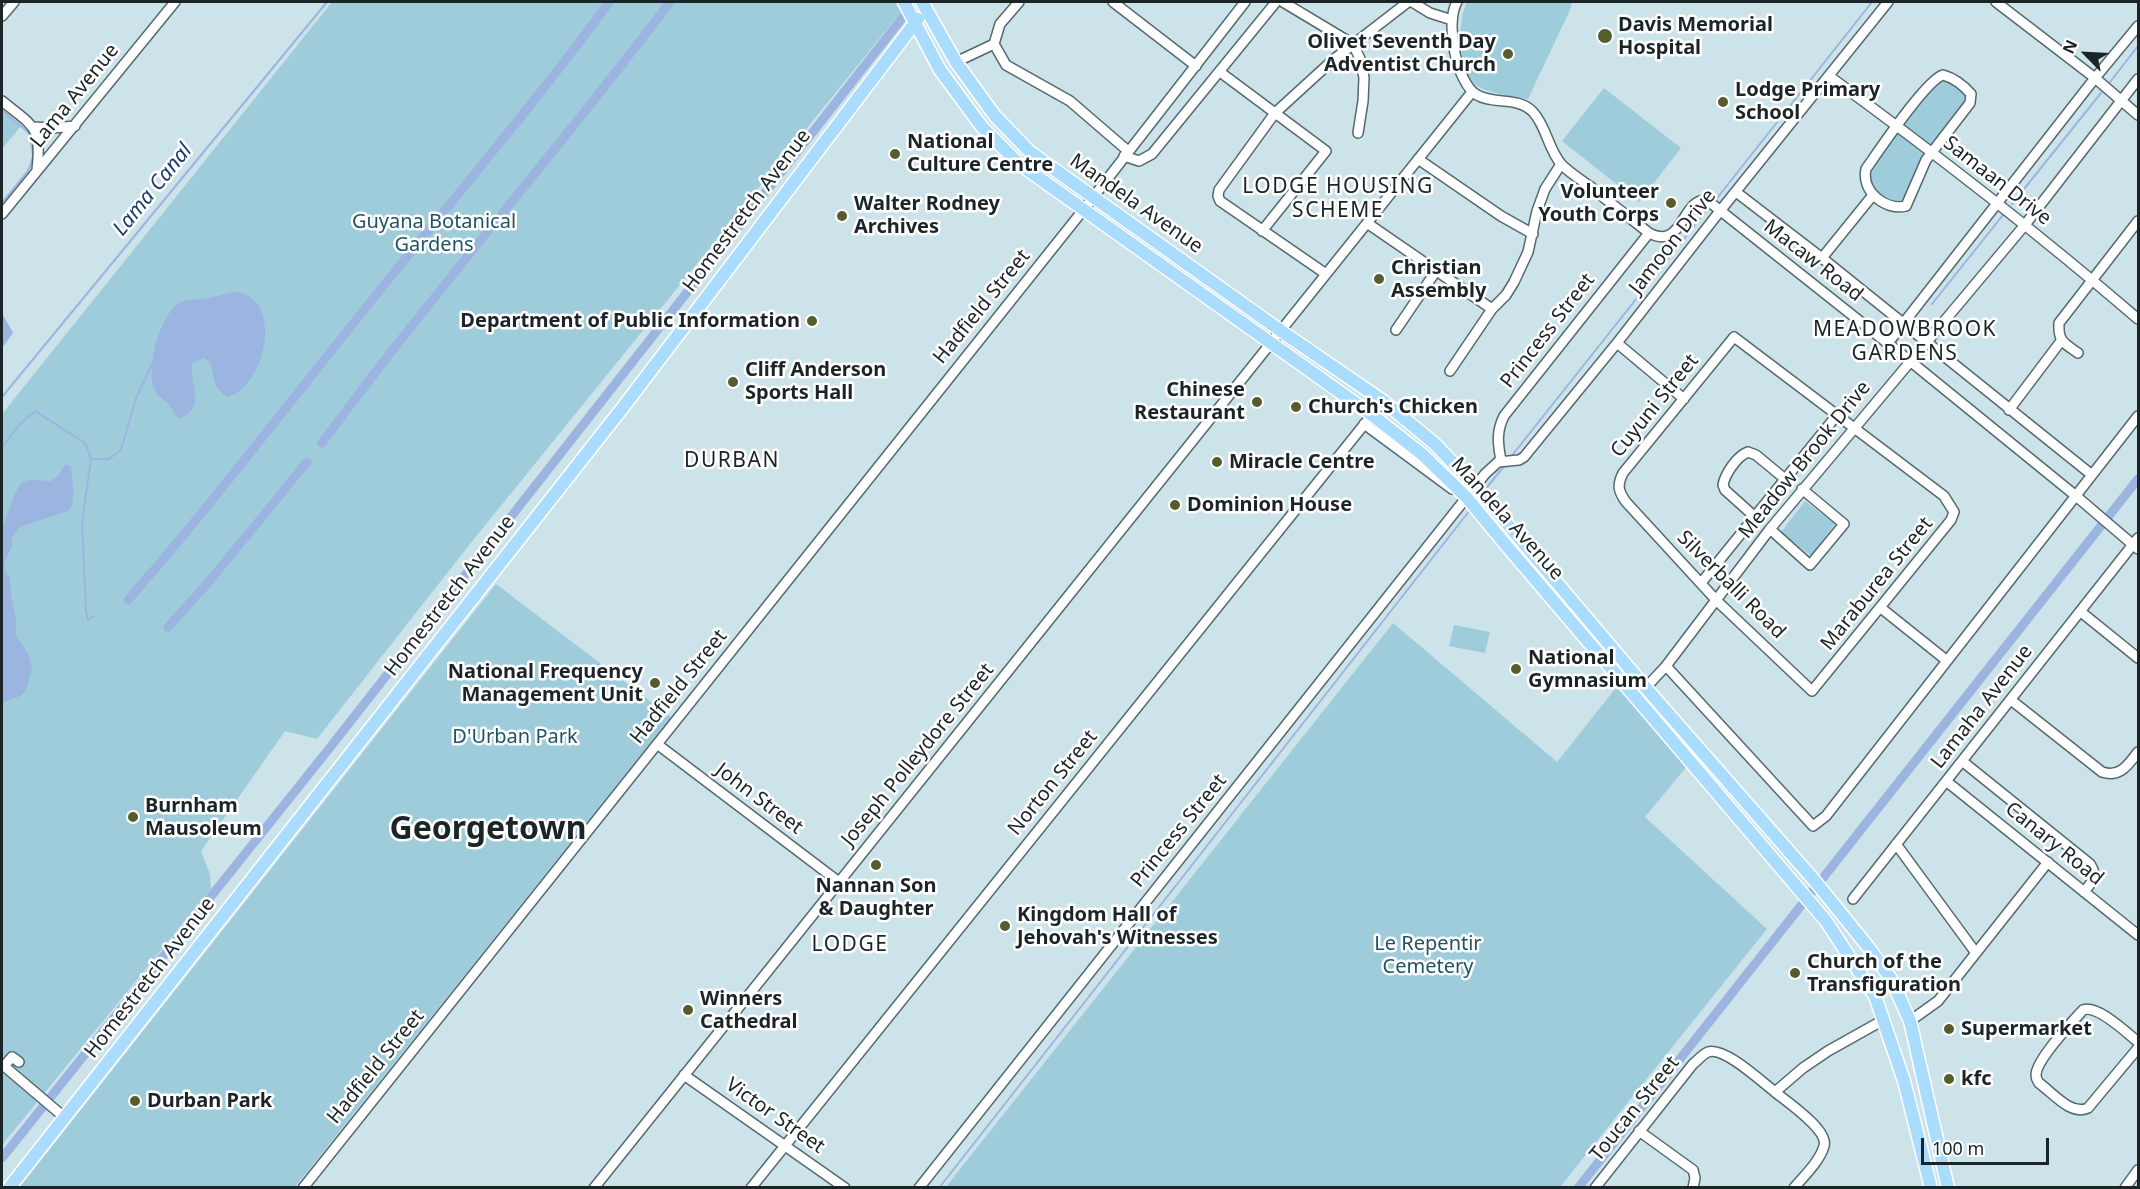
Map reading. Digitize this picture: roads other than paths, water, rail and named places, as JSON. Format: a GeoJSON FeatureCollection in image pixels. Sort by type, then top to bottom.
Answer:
{"type":"FeatureCollection","features":[{"type":"Feature","properties":{"kind":"main road","name":"Mandela Avenue"},"geometry":{"type":"LineString","coordinates":[[904,2],[940,70],[982,127],[1018,163],[1271,344],[1368,420],[1423,455],[1470,501],[1505,544],[1817,884],[1869,948],[1890,979],[1910,1021],[1948,1188]]}},
{"type":"Feature","properties":{"kind":"main road","name":"Mandela Avenue"},"geometry":{"type":"LineString","coordinates":[[927,4],[956,62],[995,116],[1030,152],[1383,401],[1434,443],[1480,492],[1642,692],[1770,856],[1813,903],[1875,996],[1904,1082],[1931,1188]]}},
{"type":"Feature","properties":{"kind":"main road","name":"Homestretch Avenue"},"geometry":{"type":"LineString","coordinates":[[9,1188],[624,406],[915,23],[927,4]]}},
{"type":"Feature","properties":{"kind":"street"},"geometry":{"type":"LineString","coordinates":[[2,16],[14,2]]}},
{"type":"Feature","properties":{"kind":"street","name":"Lama Avenue"},"geometry":{"type":"LineString","coordinates":[[2,214],[175,2]]}},
{"type":"Feature","properties":{"kind":"street"},"geometry":{"type":"LineString","coordinates":[[1019,2],[1000,24],[994,44],[1006,65],[1070,101],[1126,154],[1139,161],[1152,154],[1276,2]]}},
{"type":"Feature","properties":{"kind":"street"},"geometry":{"type":"LineString","coordinates":[[1113,2],[1196,66]]}},
{"type":"Feature","properties":{"kind":"street"},"geometry":{"type":"LineString","coordinates":[[1093,197],[1245,2]]}},
{"type":"Feature","properties":{"kind":"street"},"geometry":{"type":"LineString","coordinates":[[1283,2],[1353,44],[1361,61],[1364,78],[1358,134]]}},
{"type":"Feature","properties":{"kind":"street"},"geometry":{"type":"LineString","coordinates":[[1326,274],[1220,201],[1218,193],[1221,186],[1275,113],[1353,44],[1410,2],[1430,13],[1452,20]]}},
{"type":"Feature","properties":{"kind":"street"},"geometry":{"type":"LineString","coordinates":[[1457,2],[1452,20],[1454,45],[1458,67],[1472,92],[1480,97],[1517,103],[1532,111],[1561,164],[1649,233],[1659,238],[1669,237],[1696,203],[1701,200],[1714,206]]}},
{"type":"Feature","properties":{"kind":"street","name":"Jamoon Drive"},"geometry":{"type":"LineString","coordinates":[[1503,461],[1519,460],[1524,457],[1617,343],[1714,206],[1736,192],[1888,2]]}},
{"type":"Feature","properties":{"kind":"street"},"geometry":{"type":"LineString","coordinates":[[1996,2],[2139,115]]}},
{"type":"Feature","properties":{"kind":"street"},"geometry":{"type":"LineString","coordinates":[[1888,343],[2095,78],[2139,26]]}},
{"type":"Feature","properties":{"kind":"street"},"geometry":{"type":"LineString","coordinates":[[956,62],[994,44]]}},
{"type":"Feature","properties":{"kind":"street"},"geometry":{"type":"LineString","coordinates":[[1220,72],[1326,151],[1262,231]]}},
{"type":"Feature","properties":{"kind":"street","name":"Samaan Drive"},"geometry":{"type":"LineString","coordinates":[[1829,76],[1932,153],[2139,319]]}},
{"type":"Feature","properties":{"kind":"street"},"geometry":{"type":"LineString","coordinates":[[1938,77],[1949,77],[1971,94],[1970,103],[1932,153],[1920,173],[1906,206],[1890,205],[1873,195],[1864,177],[1866,169],[1896,125],[1938,77]]}},
{"type":"Feature","properties":{"kind":"street","name":"Meadow Brook Drive"},"geometry":{"type":"LineString","coordinates":[[1642,692],[1666,666],[1802,489],[2024,226],[2139,79]]}},
{"type":"Feature","properties":{"kind":"street"},"geometry":{"type":"LineString","coordinates":[[1281,331],[1472,92]]}},
{"type":"Feature","properties":{"kind":"street"},"geometry":{"type":"LineString","coordinates":[[2,101],[33,127],[38,142],[37,171]]}},
{"type":"Feature","properties":{"kind":"street"},"geometry":{"type":"LineString","coordinates":[[33,127],[75,126]]}},
{"type":"Feature","properties":{"kind":"street"},"geometry":{"type":"LineString","coordinates":[[1418,159],[1502,216],[1533,234]]}},
{"type":"Feature","properties":{"kind":"street"},"geometry":{"type":"LineString","coordinates":[[1450,371],[1492,309],[1506,295],[1514,282],[1528,252],[1537,211],[1545,189],[1561,164]]}},
{"type":"Feature","properties":{"kind":"street"},"geometry":{"type":"LineString","coordinates":[[1736,192],[1904,323],[2092,475]]}},
{"type":"Feature","properties":{"kind":"street"},"geometry":{"type":"LineString","coordinates":[[1822,258],[1873,195]]}},
{"type":"Feature","properties":{"kind":"street","name":"Hadfield Street"},"geometry":{"type":"LineString","coordinates":[[303,1188],[1093,197]]}},
{"type":"Feature","properties":{"kind":"street","name":"Macaw Road"},"geometry":{"type":"LineString","coordinates":[[1714,206],[1888,343],[2119,533],[2137,544]]}},
{"type":"Feature","properties":{"kind":"street"},"geometry":{"type":"LineString","coordinates":[[2079,353],[2061,341],[2058,334],[2059,323],[2139,221]]}},
{"type":"Feature","properties":{"kind":"street"},"geometry":{"type":"LineString","coordinates":[[1367,223],[1492,309]]}},
{"type":"Feature","properties":{"kind":"street","name":"Princess Street"},"geometry":{"type":"LineString","coordinates":[[1503,461],[1498,428],[1504,416],[1649,233]]}},
{"type":"Feature","properties":{"kind":"street"},"geometry":{"type":"LineString","coordinates":[[1396,330],[1436,271]]}},
{"type":"Feature","properties":{"kind":"street","name":"Joseph Polleydore Street"},"geometry":{"type":"LineString","coordinates":[[594,1188],[1281,331]]}},
{"type":"Feature","properties":{"kind":"street","name":"Cuyuni Street"},"geometry":{"type":"LineString","coordinates":[[1626,502],[1619,490],[1619,481],[1734,337],[1838,415]]}},
{"type":"Feature","properties":{"kind":"street"},"geometry":{"type":"LineString","coordinates":[[2009,410],[2061,341]]}},
{"type":"Feature","properties":{"kind":"street"},"geometry":{"type":"LineString","coordinates":[[1617,343],[1684,399]]}},
{"type":"Feature","properties":{"kind":"street","name":"Norton Street"},"geometry":{"type":"LineString","coordinates":[[751,1188],[1383,401]]}},
{"type":"Feature","properties":{"kind":"street"},"geometry":{"type":"LineString","coordinates":[[1701,583],[1838,415],[1853,427]]}},
{"type":"Feature","properties":{"kind":"street"},"geometry":{"type":"LineString","coordinates":[[1666,666],[1813,826],[1826,816],[2139,416]]}},
{"type":"Feature","properties":{"kind":"street","name":"Maraburea Street"},"geometry":{"type":"LineString","coordinates":[[1812,691],[1951,520],[1954,512],[1944,496],[1853,427]]}},
{"type":"Feature","properties":{"kind":"street"},"geometry":{"type":"LineString","coordinates":[[1755,517],[1725,490],[1723,485],[1727,472],[1742,455],[1748,452],[1756,455],[1785,479]]}},
{"type":"Feature","properties":{"kind":"street"},"geometry":{"type":"LineString","coordinates":[[1480,492],[1485,474],[1503,461]]}},
{"type":"Feature","properties":{"kind":"street"},"geometry":{"type":"LineString","coordinates":[[1770,529],[1810,565],[1844,524],[1802,489]]}},
{"type":"Feature","properties":{"kind":"street","name":"Princess Street"},"geometry":{"type":"LineString","coordinates":[[919,1188],[1470,501],[1480,492]]}},
{"type":"Feature","properties":{"kind":"street","name":"Silverballi Road"},"geometry":{"type":"LineString","coordinates":[[1626,502],[1717,601],[1812,691]]}},
{"type":"Feature","properties":{"kind":"street","name":"Lamaha Avenue"},"geometry":{"type":"LineString","coordinates":[[1853,899],[2137,544]]}},
{"type":"Feature","properties":{"kind":"street"},"geometry":{"type":"LineString","coordinates":[[1881,608],[1946,660]]}},
{"type":"Feature","properties":{"kind":"street"},"geometry":{"type":"LineString","coordinates":[[2081,612],[2139,658]]}},
{"type":"Feature","properties":{"kind":"street"},"geometry":{"type":"LineString","coordinates":[[2010,700],[2102,772],[2110,775],[2118,773],[2125,769],[2139,752]]}},
{"type":"Feature","properties":{"kind":"street","name":"John Street"},"geometry":{"type":"LineString","coordinates":[[657,744],[839,882]]}},
{"type":"Feature","properties":{"kind":"street"},"geometry":{"type":"LineString","coordinates":[[1962,761],[2090,864],[2094,870],[2094,879],[2084,892]]}},
{"type":"Feature","properties":{"kind":"street","name":"Canary Road"},"geometry":{"type":"LineString","coordinates":[[1946,781],[2139,935]]}},
{"type":"Feature","properties":{"kind":"street"},"geometry":{"type":"LineString","coordinates":[[1896,844],[1976,953]]}},
{"type":"Feature","properties":{"kind":"street"},"geometry":{"type":"LineString","coordinates":[[1910,1021],[1938,1001],[2048,862]]}},
{"type":"Feature","properties":{"kind":"street"},"geometry":{"type":"LineString","coordinates":[[2139,1042],[2097,1011],[2088,1008],[2083,1010],[2059,1037],[2037,1068],[2036,1078],[2039,1083],[2072,1108],[2083,1110],[2088,1108],[2139,1048]]}},
{"type":"Feature","properties":{"kind":"street"},"geometry":{"type":"LineString","coordinates":[[1794,1188],[1816,1161],[1824,1146],[1824,1139],[1813,1123],[1775,1092],[1803,1068],[1828,1051],[1878,1023],[1885,1023]]}},
{"type":"Feature","properties":{"kind":"street","name":"Toucan Street"},"geometry":{"type":"LineString","coordinates":[[1595,1188],[1693,1064],[1708,1052],[1718,1051],[1728,1056],[1775,1092]]}},
{"type":"Feature","properties":{"kind":"street"},"geometry":{"type":"LineString","coordinates":[[19,1062],[12,1057],[4,1066],[64,1117]]}},
{"type":"Feature","properties":{"kind":"street","name":"Victor Street"},"geometry":{"type":"LineString","coordinates":[[684,1075],[845,1188]]}},
{"type":"Feature","properties":{"kind":"street"},"geometry":{"type":"LineString","coordinates":[[1639,1131],[1693,1170],[1695,1178],[1693,1188]]}},
{"type":"Feature","properties":{"kind":"street"},"geometry":{"type":"LineString","coordinates":[[2125,1188],[2139,1170]]}},
{"type":"Feature","properties":{"kind":"waterway","name":"Lama Canal"},"geometry":{"type":"LineString","coordinates":[[2,397],[327,2]]}},
{"type":"Feature","properties":{"kind":"waterway"},"geometry":{"type":"LineString","coordinates":[[128,600],[228,481],[501,142],[609,2]]}},
{"type":"Feature","properties":{"kind":"waterway"},"geometry":{"type":"LineString","coordinates":[[322,443],[407,331],[584,113],[670,2]]}},
{"type":"Feature","properties":{"kind":"waterway"},"geometry":{"type":"LineString","coordinates":[[1714,202],[1872,2]]}},
{"type":"Feature","properties":{"kind":"waterway"},"geometry":{"type":"LineString","coordinates":[[2,1158],[328,750],[903,17]]}},
{"type":"Feature","properties":{"kind":"waterway"},"geometry":{"type":"LineString","coordinates":[[2110,82],[2138,46]]}},
{"type":"Feature","properties":{"kind":"waterway"},"geometry":{"type":"LineString","coordinates":[[2012,204],[2101,93]]}},
{"type":"Feature","properties":{"kind":"waterway"},"geometry":{"type":"LineString","coordinates":[[2,110],[30,134],[33,155],[28,171],[2,203]]}},
{"type":"Feature","properties":{"kind":"waterway"},"geometry":{"type":"LineString","coordinates":[[1510,458],[1710,206]]}},
{"type":"Feature","properties":{"kind":"waterway"},"geometry":{"type":"LineString","coordinates":[[1932,304],[2003,215]]}},
{"type":"Feature","properties":{"kind":"waterway"},"geometry":{"type":"LineString","coordinates":[[91,459],[109,459],[121,450],[136,398],[152,364]]}},
{"type":"Feature","properties":{"kind":"waterway"},"geometry":{"type":"LineString","coordinates":[[2,447],[19,425],[35,411],[85,443],[91,459],[82,523],[86,611],[88,620],[94,616]]}},
{"type":"Feature","properties":{"kind":"waterway"},"geometry":{"type":"LineString","coordinates":[[168,627],[207,584],[307,462]]}},
{"type":"Feature","properties":{"kind":"waterway"},"geometry":{"type":"LineString","coordinates":[[1484,491],[1505,465]]}},
{"type":"Feature","properties":{"kind":"waterway"},"geometry":{"type":"LineString","coordinates":[[1578,1188],[2138,479]]}},
{"type":"Feature","properties":{"kind":"waterway"},"geometry":{"type":"LineString","coordinates":[[939,1188],[1470,510]]}},
{"type":"Feature","properties":{"kind":"place","name":"Davis Memorial Hospital"},"geometry":{"type":"Point","coordinates":[1605,36]}},
{"type":"Feature","properties":{"kind":"place","name":"Olivet Seventh Day Adventist Church"},"geometry":{"type":"Point","coordinates":[1508,54]}},
{"type":"Feature","properties":{"kind":"place","name":"Lodge Primary School"},"geometry":{"type":"Point","coordinates":[1723,102]}},
{"type":"Feature","properties":{"kind":"place","name":"National Culture Centre"},"geometry":{"type":"Point","coordinates":[895,154]}},
{"type":"Feature","properties":{"kind":"place","name":"Volunteer Youth Corps"},"geometry":{"type":"Point","coordinates":[1671,203]}},
{"type":"Feature","properties":{"kind":"place","name":"Walter Rodney Archives"},"geometry":{"type":"Point","coordinates":[842,216]}},
{"type":"Feature","properties":{"kind":"place","name":"Christian Assembly"},"geometry":{"type":"Point","coordinates":[1379,279]}},
{"type":"Feature","properties":{"kind":"place","name":"Department of Public Information"},"geometry":{"type":"Point","coordinates":[812,321]}},
{"type":"Feature","properties":{"kind":"place","name":"Cliff Anderson Sports Hall"},"geometry":{"type":"Point","coordinates":[733,382]}},
{"type":"Feature","properties":{"kind":"place","name":"Chinese Restaurant"},"geometry":{"type":"Point","coordinates":[1257,402]}},
{"type":"Feature","properties":{"kind":"place","name":"Church's Chicken"},"geometry":{"type":"Point","coordinates":[1296,407]}},
{"type":"Feature","properties":{"kind":"place","name":"Miracle Centre"},"geometry":{"type":"Point","coordinates":[1217,462]}},
{"type":"Feature","properties":{"kind":"place","name":"Dominion House"},"geometry":{"type":"Point","coordinates":[1175,505]}},
{"type":"Feature","properties":{"kind":"place","name":"National Gymnasium"},"geometry":{"type":"Point","coordinates":[1516,669]}},
{"type":"Feature","properties":{"kind":"place","name":"National Frequency Management Unit"},"geometry":{"type":"Point","coordinates":[655,683]}},
{"type":"Feature","properties":{"kind":"place","name":"Burnham Mausoleum"},"geometry":{"type":"Point","coordinates":[133,817]}},
{"type":"Feature","properties":{"kind":"place","name":"Nannan Son & Daughter"},"geometry":{"type":"Point","coordinates":[876,865]}},
{"type":"Feature","properties":{"kind":"place","name":"Kingdom Hall of Jehovah's Witnesses"},"geometry":{"type":"Point","coordinates":[1005,926]}},
{"type":"Feature","properties":{"kind":"place","name":"Church of the Transfiguration"},"geometry":{"type":"Point","coordinates":[1795,973]}},
{"type":"Feature","properties":{"kind":"place","name":"Winners Cathedral"},"geometry":{"type":"Point","coordinates":[688,1010]}},
{"type":"Feature","properties":{"kind":"place","name":"Supermarket"},"geometry":{"type":"Point","coordinates":[1949,1029]}},
{"type":"Feature","properties":{"kind":"place","name":"kfc"},"geometry":{"type":"Point","coordinates":[1949,1079]}},
{"type":"Feature","properties":{"kind":"place","name":"Durban Park"},"geometry":{"type":"Point","coordinates":[135,1101]}},
{"type":"Feature","properties":{"kind":"district","name":"LODGE HOUSING SCHEME"},"geometry":{"type":"Point","coordinates":[1338,199]}},
{"type":"Feature","properties":{"kind":"district","name":"MEADOWBROOK GARDENS"},"geometry":{"type":"Point","coordinates":[1905,342]}},
{"type":"Feature","properties":{"kind":"district","name":"DURBAN"},"geometry":{"type":"Point","coordinates":[732,461]}},
{"type":"Feature","properties":{"kind":"district","name":"Georgetown"},"geometry":{"type":"Point","coordinates":[488,830]}},
{"type":"Feature","properties":{"kind":"district","name":"LODGE"},"geometry":{"type":"Point","coordinates":[850,945]}},
{"type":"Feature","properties":{"kind":"park label","name":"Guyana Botanical Gardens"},"geometry":{"type":"Point","coordinates":[434,234]}},
{"type":"Feature","properties":{"kind":"park label","name":"D'Urban Park"},"geometry":{"type":"Point","coordinates":[515,737]}},
{"type":"Feature","properties":{"kind":"park label","name":"Le Repentir Cemetery"},"geometry":{"type":"Point","coordinates":[1428,956]}}]}
